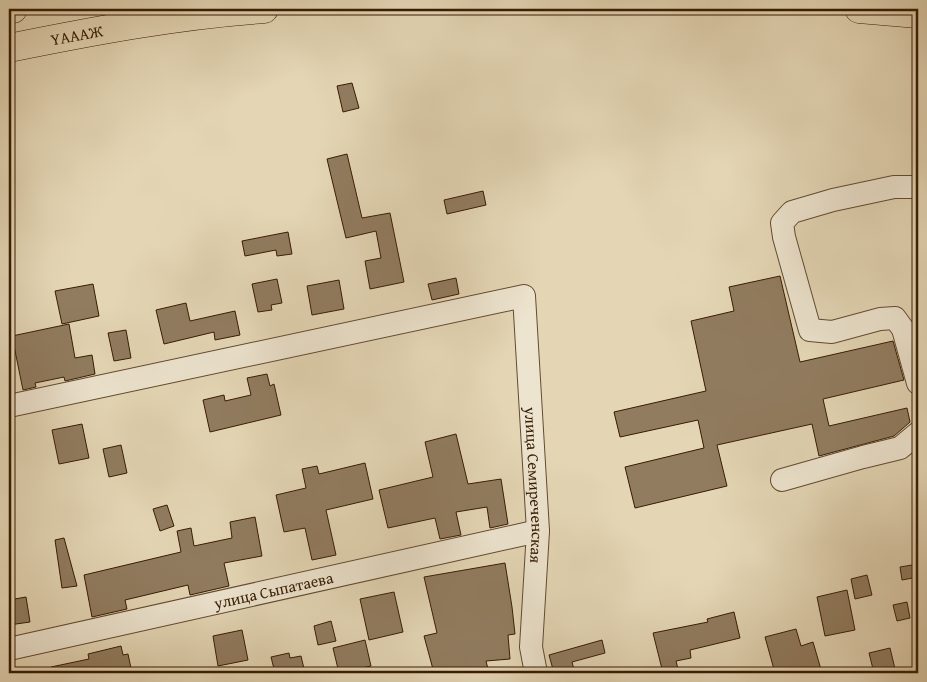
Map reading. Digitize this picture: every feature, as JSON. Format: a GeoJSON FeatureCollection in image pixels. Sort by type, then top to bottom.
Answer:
{"type":"FeatureCollection","features":[{"type":"Feature","properties":{"kind":"highway"},"geometry":{"type":"LineString","coordinates":[[9,10],[13,9]]}},
{"type":"Feature","properties":{"kind":"highway","name":"ҮАААЖ"},"geometry":{"type":"LineString","coordinates":[[9,48],[74,35],[162,21],[264,9]]}},
{"type":"Feature","properties":{"kind":"highway"},"geometry":{"type":"LineString","coordinates":[[859,9],[918,14]]}},
{"type":"Feature","properties":{"kind":"street"},"geometry":{"type":"LineString","coordinates":[[918,187],[894,187],[833,200],[792,212],[782,223],[784,237],[810,330],[832,332],[880,319],[895,318],[903,329],[918,383]]}},
{"type":"Feature","properties":{"kind":"street","name":"улица Семиреченская"},"geometry":{"type":"LineString","coordinates":[[9,406],[524,296],[538,530],[531,647],[536,673]]}},
{"type":"Feature","properties":{"kind":"street"},"geometry":{"type":"LineString","coordinates":[[782,480],[900,448],[918,433]]}},
{"type":"Feature","properties":{"kind":"street","name":"улица Сыпатаева"},"geometry":{"type":"LineString","coordinates":[[9,649],[538,530]]}},
{"type":"Feature","properties":{"kind":"building"},"geometry":{"type":"Polygon","coordinates":[[[352,83],[359,108],[343,112],[337,86],[352,83]]]}},
{"type":"Feature","properties":{"kind":"building"},"geometry":{"type":"Polygon","coordinates":[[[347,154],[362,218],[390,213],[404,282],[370,289],[365,261],[381,258],[376,231],[346,238],[327,159],[347,154]]]}},
{"type":"Feature","properties":{"kind":"building"},"geometry":{"type":"Polygon","coordinates":[[[483,191],[486,205],[447,214],[444,200],[483,191]]]}},
{"type":"Feature","properties":{"kind":"building"},"geometry":{"type":"Polygon","coordinates":[[[288,232],[292,254],[277,256],[276,250],[245,256],[242,241],[288,232]]]}},
{"type":"Feature","properties":{"kind":"building"},"geometry":{"type":"Polygon","coordinates":[[[780,276],[800,362],[893,341],[904,380],[823,399],[829,426],[907,408],[910,422],[894,436],[819,456],[812,424],[717,445],[727,486],[635,508],[625,467],[704,448],[698,420],[620,437],[614,412],[706,391],[691,321],[734,311],[729,287],[780,276]]]}},
{"type":"Feature","properties":{"kind":"building"},"geometry":{"type":"Polygon","coordinates":[[[456,278],[459,294],[432,300],[428,284],[456,278]]]}},
{"type":"Feature","properties":{"kind":"building"},"geometry":{"type":"Polygon","coordinates":[[[277,279],[282,303],[271,305],[272,310],[258,312],[252,284],[277,279]]]}},
{"type":"Feature","properties":{"kind":"building"},"geometry":{"type":"Polygon","coordinates":[[[339,280],[344,309],[312,315],[307,286],[339,280]]]}},
{"type":"Feature","properties":{"kind":"building"},"geometry":{"type":"Polygon","coordinates":[[[93,284],[99,316],[62,324],[55,291],[93,284]]]}},
{"type":"Feature","properties":{"kind":"building"},"geometry":{"type":"Polygon","coordinates":[[[186,303],[190,321],[235,311],[240,335],[215,340],[214,332],[164,344],[156,310],[186,303]]]}},
{"type":"Feature","properties":{"kind":"building"},"geometry":{"type":"Polygon","coordinates":[[[69,324],[75,358],[92,355],[95,374],[65,381],[64,377],[35,383],[36,387],[23,390],[12,336],[69,324]]]}},
{"type":"Feature","properties":{"kind":"building"},"geometry":{"type":"Polygon","coordinates":[[[126,330],[131,358],[114,361],[108,333],[126,330]]]}},
{"type":"Feature","properties":{"kind":"building"},"geometry":{"type":"Polygon","coordinates":[[[267,374],[270,386],[274,384],[281,415],[210,432],[203,400],[224,395],[225,401],[251,395],[247,378],[267,374]]]}},
{"type":"Feature","properties":{"kind":"building"},"geometry":{"type":"Polygon","coordinates":[[[82,424],[89,458],[59,464],[52,430],[82,424]]]}},
{"type":"Feature","properties":{"kind":"building"},"geometry":{"type":"Polygon","coordinates":[[[456,434],[468,484],[501,479],[508,524],[490,528],[487,507],[456,512],[461,535],[440,539],[435,518],[388,528],[379,490],[433,477],[425,442],[456,434]]]}},
{"type":"Feature","properties":{"kind":"building"},"geometry":{"type":"Polygon","coordinates":[[[121,445],[127,473],[109,477],[103,449],[121,445]]]}},
{"type":"Feature","properties":{"kind":"building"},"geometry":{"type":"Polygon","coordinates":[[[365,463],[373,499],[326,510],[336,555],[312,560],[305,528],[284,532],[276,495],[306,488],[302,469],[317,466],[319,474],[365,463]]]}},
{"type":"Feature","properties":{"kind":"building"},"geometry":{"type":"Polygon","coordinates":[[[167,505],[174,526],[160,531],[153,509],[167,505]]]}},
{"type":"Feature","properties":{"kind":"building"},"geometry":{"type":"Polygon","coordinates":[[[255,517],[262,556],[224,563],[229,586],[190,595],[188,585],[125,600],[127,609],[92,617],[84,575],[181,552],[177,531],[191,528],[194,546],[232,538],[230,522],[255,517]]]}},
{"type":"Feature","properties":{"kind":"building"},"geometry":{"type":"Polygon","coordinates":[[[64,538],[77,586],[62,588],[55,540],[64,538]]]}},
{"type":"Feature","properties":{"kind":"building"},"geometry":{"type":"Polygon","coordinates":[[[505,563],[515,634],[508,635],[510,659],[486,661],[489,673],[434,673],[424,636],[437,633],[424,577],[505,563]]]}},
{"type":"Feature","properties":{"kind":"building"},"geometry":{"type":"Polygon","coordinates":[[[918,564],[918,577],[902,580],[900,567],[918,564]]]}},
{"type":"Feature","properties":{"kind":"building"},"geometry":{"type":"Polygon","coordinates":[[[867,575],[872,595],[855,599],[851,579],[867,575]]]}},
{"type":"Feature","properties":{"kind":"building"},"geometry":{"type":"Polygon","coordinates":[[[847,590],[855,630],[825,636],[817,597],[847,590]]]}},
{"type":"Feature","properties":{"kind":"building"},"geometry":{"type":"Polygon","coordinates":[[[394,592],[403,632],[369,640],[360,599],[394,592]]]}},
{"type":"Feature","properties":{"kind":"building"},"geometry":{"type":"Polygon","coordinates":[[[26,597],[30,622],[9,625],[9,600],[26,597]]]}},
{"type":"Feature","properties":{"kind":"building"},"geometry":{"type":"Polygon","coordinates":[[[907,602],[910,618],[897,621],[893,605],[907,602]]]}},
{"type":"Feature","properties":{"kind":"building"},"geometry":{"type":"Polygon","coordinates":[[[734,612],[740,638],[690,650],[691,658],[676,661],[679,673],[663,673],[653,633],[708,622],[707,619],[734,612]]]}},
{"type":"Feature","properties":{"kind":"building"},"geometry":{"type":"Polygon","coordinates":[[[331,621],[336,641],[318,645],[314,626],[331,621]]]}},
{"type":"Feature","properties":{"kind":"building"},"geometry":{"type":"Polygon","coordinates":[[[796,629],[801,646],[813,642],[822,673],[775,673],[765,637],[796,629]]]}},
{"type":"Feature","properties":{"kind":"building"},"geometry":{"type":"Polygon","coordinates":[[[242,630],[248,660],[218,666],[213,636],[242,630]]]}},
{"type":"Feature","properties":{"kind":"building"},"geometry":{"type":"Polygon","coordinates":[[[365,640],[371,666],[339,673],[333,648],[365,640]]]}},
{"type":"Feature","properties":{"kind":"building"},"geometry":{"type":"Polygon","coordinates":[[[602,640],[605,653],[572,662],[575,673],[554,673],[549,655],[602,640]]]}},
{"type":"Feature","properties":{"kind":"building"},"geometry":{"type":"Polygon","coordinates":[[[121,646],[123,655],[128,654],[132,673],[52,673],[51,667],[89,659],[88,654],[121,646]]]}},
{"type":"Feature","properties":{"kind":"building"},"geometry":{"type":"Polygon","coordinates":[[[890,648],[896,673],[874,673],[869,653],[890,648]]]}},
{"type":"Feature","properties":{"kind":"building"},"geometry":{"type":"Polygon","coordinates":[[[289,653],[290,658],[301,656],[305,673],[275,673],[271,657],[289,653]]]}}]}
